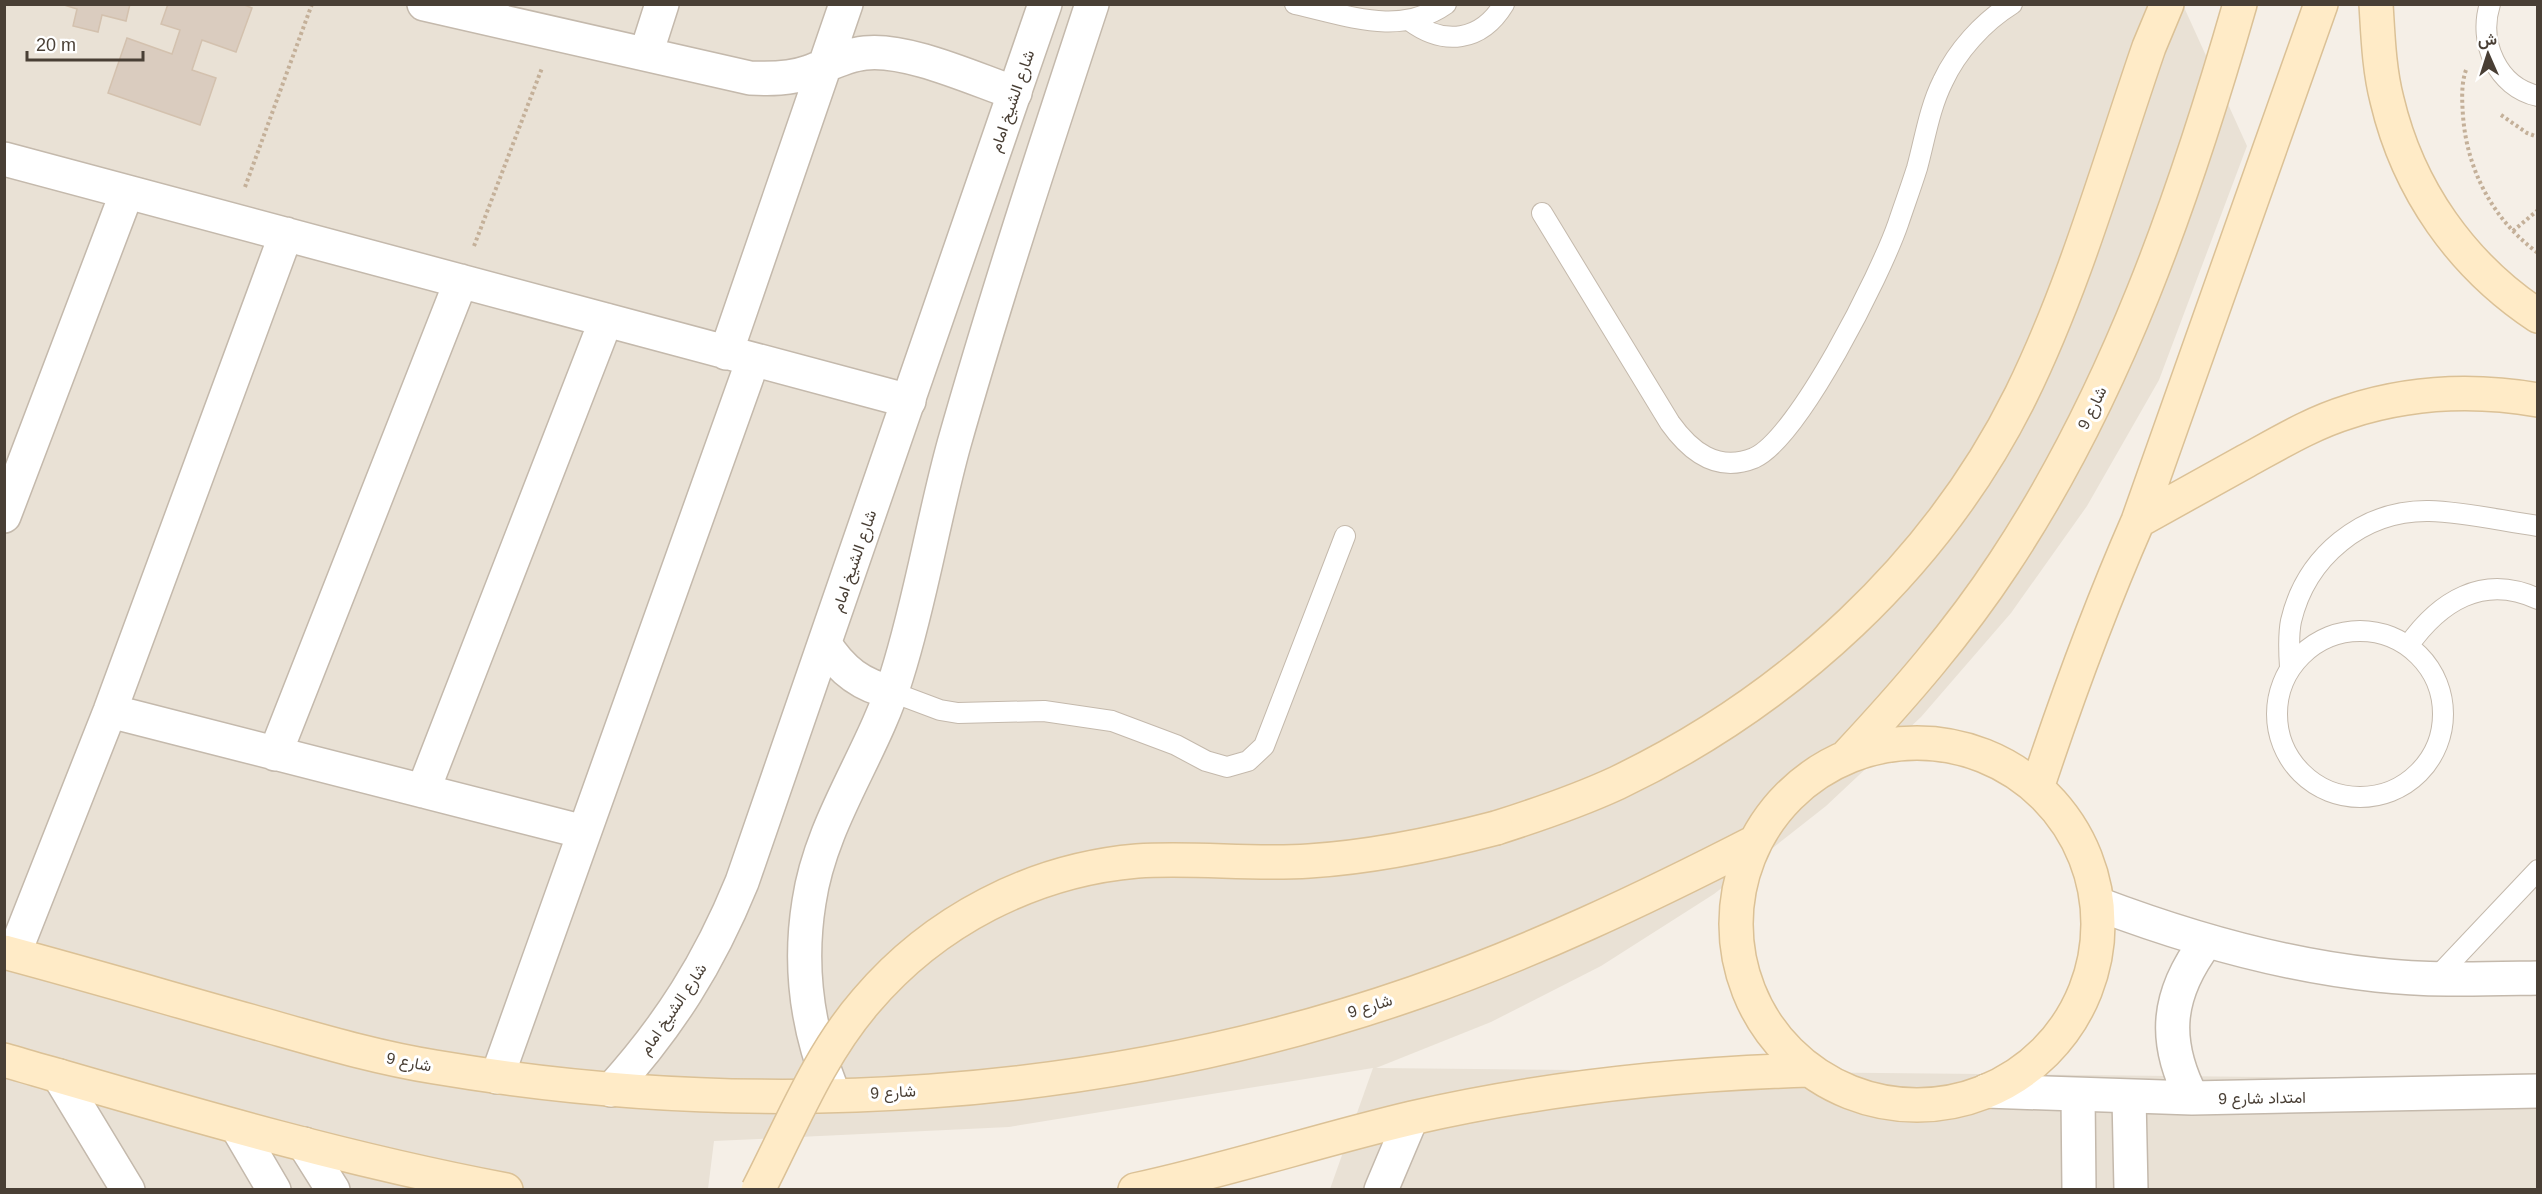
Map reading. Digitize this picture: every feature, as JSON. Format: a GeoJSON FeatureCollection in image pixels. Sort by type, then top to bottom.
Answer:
{"type":"FeatureCollection","features":[{"type":"Feature","properties":{"kind":"main road"},"geometry":{"type":"LineString","coordinates":[[758,1190],[816,1076],[839,1038],[865,1002],[896,969],[930,939],[1007,894],[1049,878],[1137,861],[1182,860],[1245,864],[1309,861],[1414,848],[1496,828],[1556,808],[1672,755],[1726,722],[1778,685],[1826,645],[1872,602],[1915,554],[1954,504],[1989,452],[2020,396],[2047,339],[2149,47],[2168,4]]}},
{"type":"Feature","properties":{"kind":"main road","name":"شارع 9"},"geometry":{"type":"LineString","coordinates":[[1845,758],[1902,697],[1962,622],[2004,564],[2048,493],[2088,419],[2160,249],[2197,142],[2240,4]]}},
{"type":"Feature","properties":{"kind":"main road"},"geometry":{"type":"LineString","coordinates":[[2037,788],[2071,686],[2110,585],[2138,521],[2321,4]]}},
{"type":"Feature","properties":{"kind":"main road"},"geometry":{"type":"LineString","coordinates":[[2376,4],[2386,98],[2397,139],[2413,177],[2434,213],[2459,248],[2488,278],[2538,316]]}},
{"type":"Feature","properties":{"kind":"main road"},"geometry":{"type":"LineString","coordinates":[[2138,521],[2310,426],[2348,412],[2388,401],[2429,394],[2512,395],[2538,400]]}},
{"type":"Feature","properties":{"kind":"main road"},"geometry":{"type":"LineString","coordinates":[[1901,743],[1930,743],[1960,748],[1987,757],[2013,770],[2037,788],[2056,807],[2080,844],[2093,878],[2098,904],[2099,933],[2095,962],[2086,990],[2073,1016],[2056,1040],[2036,1061],[2012,1078],[1986,1091],[1956,1100],[1926,1105],[1895,1103],[1865,1097],[1809,1070],[1786,1049],[1765,1024],[1750,996],[1740,966],[1736,935],[1737,902],[1743,871],[1755,842],[1771,815],[1792,792],[1817,773],[1845,758],[1872,748],[1901,743]]}},
{"type":"Feature","properties":{"kind":"main road","name":"شارع 9"},"geometry":{"type":"LineString","coordinates":[[9,953],[368,1054],[497,1077],[611,1090],[702,1096],[834,1095],[954,1089],[1047,1079],[1140,1064],[1232,1045],[1322,1022],[1499,961],[1586,925],[1755,842]]}},
{"type":"Feature","properties":{"kind":"main road"},"geometry":{"type":"LineString","coordinates":[[4,1060],[237,1127],[435,1176],[506,1190]]}},
{"type":"Feature","properties":{"kind":"main road"},"geometry":{"type":"LineString","coordinates":[[1135,1190],[1411,1119],[1543,1093],[1676,1076],[1809,1070]]}},
{"type":"Feature","properties":{"kind":"street"},"geometry":{"type":"LineString","coordinates":[[424,4],[458,8],[555,34],[750,78],[788,77],[864,53],[906,55],[1015,93]]}},
{"type":"Feature","properties":{"kind":"street"},"geometry":{"type":"LineString","coordinates":[[646,54],[662,4]]}},
{"type":"Feature","properties":{"kind":"street"},"geometry":{"type":"LineString","coordinates":[[497,1077],[584,832],[739,356],[825,66],[846,4]]}},
{"type":"Feature","properties":{"kind":"street","name":"شارع الشيخ امام"},"geometry":{"type":"LineString","coordinates":[[611,1090],[658,1035],[687,993],[726,920],[825,644],[1045,4]]}},
{"type":"Feature","properties":{"kind":"street"},"geometry":{"type":"LineString","coordinates":[[834,1095],[813,1033],[807,999],[805,933],[809,900],[826,836],[892,692],[917,607],[929,545],[954,445],[1017,233],[1092,4]]}},
{"type":"Feature","properties":{"kind":"street"},"geometry":{"type":"LineString","coordinates":[[4,159],[909,401]]}},
{"type":"Feature","properties":{"kind":"street"},"geometry":{"type":"LineString","coordinates":[[4,516],[127,192]]}},
{"type":"Feature","properties":{"kind":"street"},"geometry":{"type":"LineString","coordinates":[[9,953],[110,711],[286,234]]}},
{"type":"Feature","properties":{"kind":"street"},"geometry":{"type":"LineString","coordinates":[[275,754],[461,281]]}},
{"type":"Feature","properties":{"kind":"street"},"geometry":{"type":"LineString","coordinates":[[423,791],[606,320]]}},
{"type":"Feature","properties":{"kind":"street"},"geometry":{"type":"LineString","coordinates":[[825,644],[839,664],[857,679],[892,692]]}},
{"type":"Feature","properties":{"kind":"street"},"geometry":{"type":"LineString","coordinates":[[110,711],[584,832]]}},
{"type":"Feature","properties":{"kind":"street"},"geometry":{"type":"LineString","coordinates":[[2098,904],[2206,942],[2263,957],[2320,967],[2377,975],[2435,979],[2538,978]]}},
{"type":"Feature","properties":{"kind":"street"},"geometry":{"type":"LineString","coordinates":[[2192,1098],[2181,1077],[2174,1054],[2172,1030],[2174,1006],[2181,983],[2206,942]]}},
{"type":"Feature","properties":{"kind":"street"},"geometry":{"type":"LineString","coordinates":[[59,1076],[128,1190]]}},
{"type":"Feature","properties":{"kind":"street","name":"امتداد شارع 9"},"geometry":{"type":"LineString","coordinates":[[1986,1091],[2192,1098],[2538,1091]]}},
{"type":"Feature","properties":{"kind":"street"},"geometry":{"type":"LineString","coordinates":[[2078,1095],[2079,1190]]}},
{"type":"Feature","properties":{"kind":"street"},"geometry":{"type":"LineString","coordinates":[[2129,1097],[2131,1190]]}},
{"type":"Feature","properties":{"kind":"street"},"geometry":{"type":"LineString","coordinates":[[1382,1190],[1411,1119]]}},
{"type":"Feature","properties":{"kind":"street"},"geometry":{"type":"LineString","coordinates":[[237,1127],[274,1190]]}},
{"type":"Feature","properties":{"kind":"street"},"geometry":{"type":"LineString","coordinates":[[304,1144],[333,1190]]}},
{"type":"Feature","properties":{"kind":"lane"},"geometry":{"type":"LineString","coordinates":[[1295,4],[1381,22],[1410,21],[1436,12],[1446,4]]}},
{"type":"Feature","properties":{"kind":"lane"},"geometry":{"type":"LineString","coordinates":[[1410,21],[1433,35],[1460,37],[1486,26],[1496,17],[1504,4]]}},
{"type":"Feature","properties":{"kind":"lane"},"geometry":{"type":"LineString","coordinates":[[1542,213],[1670,423],[1688,447],[1700,455],[1726,462],[1754,458],[1766,450],[1786,429],[1846,337],[1873,284],[1897,227],[1917,168],[1931,108],[1943,81],[1958,55],[1978,32],[2012,4]]}},
{"type":"Feature","properties":{"kind":"lane"},"geometry":{"type":"LineString","coordinates":[[2490,4],[2485,32],[2492,56],[2505,77],[2518,88],[2538,96]]}},
{"type":"Feature","properties":{"kind":"lane"},"geometry":{"type":"LineString","coordinates":[[2290,667],[2291,624],[2305,583],[2331,549],[2367,524],[2387,517],[2430,511],[2538,526]]}},
{"type":"Feature","properties":{"kind":"lane"},"geometry":{"type":"LineString","coordinates":[[892,692],[940,710],[958,713],[1044,711],[1112,722],[1176,745],[1216,765],[1238,766],[1257,755],[1264,746],[1345,536]]}},
{"type":"Feature","properties":{"kind":"lane"},"geometry":{"type":"LineString","coordinates":[[2408,646],[2423,625],[2437,611],[2462,597],[2490,590],[2510,591],[2538,599]]}},
{"type":"Feature","properties":{"kind":"lane"},"geometry":{"type":"LineString","coordinates":[[2346,632],[2367,632],[2388,636],[2408,646],[2424,661],[2436,680],[2442,700],[2443,722],[2438,744],[2428,763],[2413,778],[2394,790],[2374,797],[2352,797],[2330,792],[2311,783],[2289,759],[2283,749],[2277,729],[2277,707],[2281,685],[2290,667],[2306,651],[2325,639],[2346,632]]}},
{"type":"Feature","properties":{"kind":"lane"},"geometry":{"type":"LineString","coordinates":[[2435,979],[2538,870]]}},
{"type":"Feature","properties":{"kind":"path"},"geometry":{"type":"LineString","coordinates":[[233,220],[312,4]]}},
{"type":"Feature","properties":{"kind":"path"},"geometry":{"type":"LineString","coordinates":[[2485,32],[2469,59],[2464,75],[2462,102],[2464,131],[2470,158],[2481,185],[2495,209],[2513,231],[2538,253]]}},
{"type":"Feature","properties":{"kind":"path"},"geometry":{"type":"LineString","coordinates":[[461,281],[555,34]]}},
{"type":"Feature","properties":{"kind":"path"},"geometry":{"type":"LineString","coordinates":[[2513,231],[2538,210]]}},
{"type":"Feature","properties":{"kind":"shaded area"},"geometry":{"type":"Polygon","coordinates":[[[4,5],[2183,5],[2247,146],[2159,380],[2087,506],[2011,613],[1921,717],[1826,806],[1714,894],[1601,966],[1491,1022],[1376,1068],[2372,1078],[2537,1073],[2537,1189],[1330,1189],[1373,1068],[1009,1127],[714,1141],[708,1189],[5,1189],[4,5]]]}},
{"type":"Feature","properties":{"kind":"building"},"geometry":{"type":"Polygon","coordinates":[[[61,4],[130,4],[126,21],[102,15],[98,32],[73,26],[77,9],[61,4]]]}},
{"type":"Feature","properties":{"kind":"building"},"geometry":{"type":"Polygon","coordinates":[[[168,4],[242,4],[252,8],[236,52],[202,40],[192,70],[216,78],[200,125],[108,93],[127,38],[172,54],[180,30],[161,24],[168,4]]]}}]}
